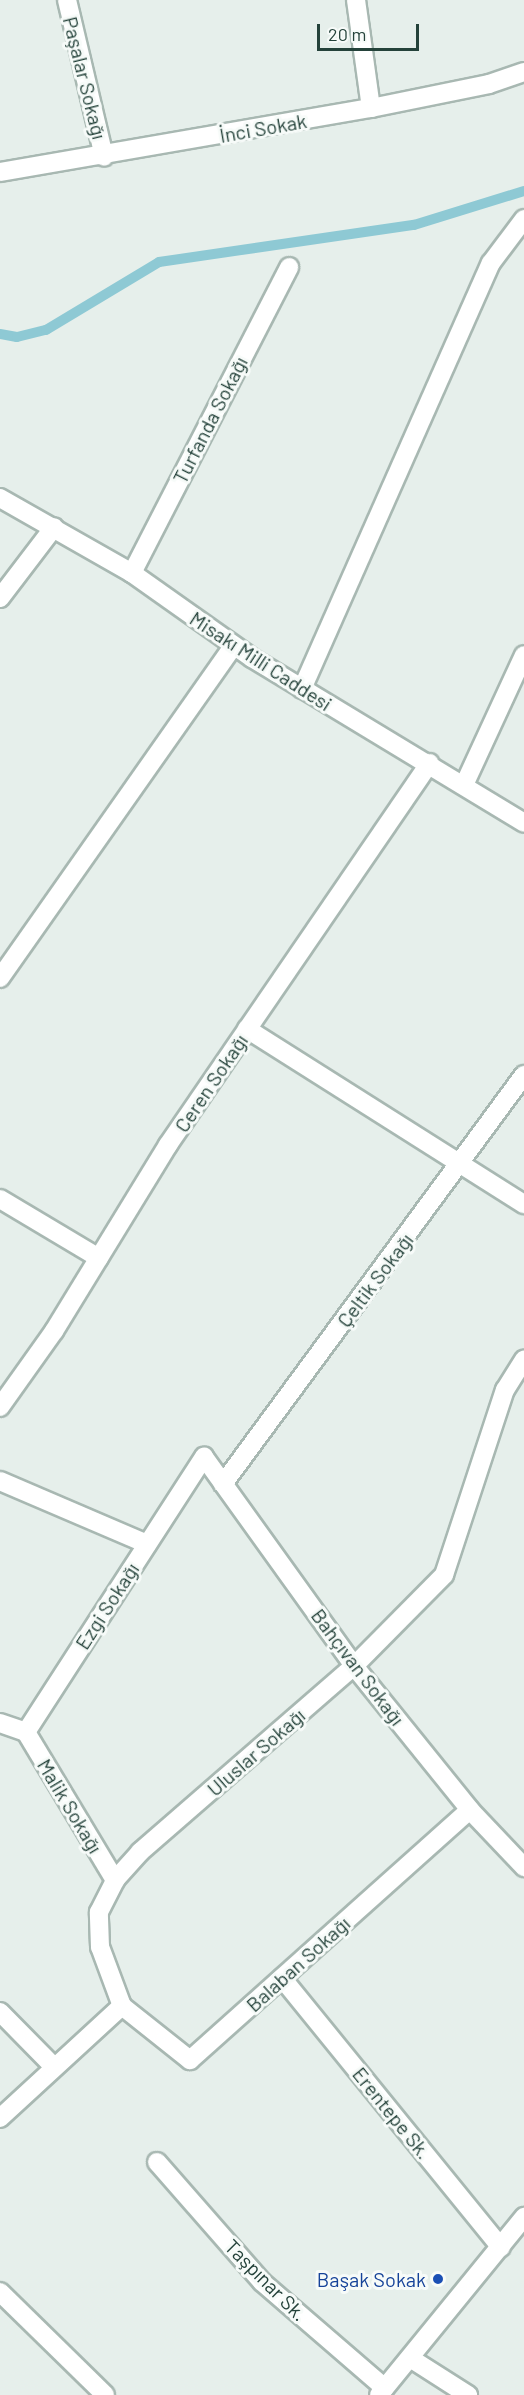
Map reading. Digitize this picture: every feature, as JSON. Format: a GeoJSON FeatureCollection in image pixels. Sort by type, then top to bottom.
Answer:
{"type":"FeatureCollection","features":[{"type":"Feature","properties":{"kind":"street","name":"Paşalar Sokağı"},"geometry":{"type":"LineString","coordinates":[[67,0],[104,157]]}},
{"type":"Feature","properties":{"kind":"street"},"geometry":{"type":"LineString","coordinates":[[356,0],[371,108]]}},
{"type":"Feature","properties":{"kind":"street","name":"İnci Sokak"},"geometry":{"type":"LineString","coordinates":[[0,172],[104,157],[371,108],[489,84],[524,72]]}},
{"type":"Feature","properties":{"kind":"street"},"geometry":{"type":"LineString","coordinates":[[302,689],[490,263],[524,219]]}},
{"type":"Feature","properties":{"kind":"street","name":"Turfanda Sokağı"},"geometry":{"type":"LineString","coordinates":[[132,573],[289,267]]}},
{"type":"Feature","properties":{"kind":"street","name":"Misakı Milli Caddesi"},"geometry":{"type":"LineString","coordinates":[[0,498],[132,573],[232,646],[430,763],[524,823]]}},
{"type":"Feature","properties":{"kind":"street"},"geometry":{"type":"LineString","coordinates":[[0,598],[54,527]]}},
{"type":"Feature","properties":{"kind":"street"},"geometry":{"type":"LineString","coordinates":[[0,978],[232,646]]}},
{"type":"Feature","properties":{"kind":"street"},"geometry":{"type":"LineString","coordinates":[[464,785],[524,655]]}},
{"type":"Feature","properties":{"kind":"street","name":"Ceren Sokağı"},"geometry":{"type":"LineString","coordinates":[[0,1407],[247,1029],[430,763]]}},
{"type":"Feature","properties":{"kind":"street"},"geometry":{"type":"LineString","coordinates":[[247,1029],[460,1168],[524,1204]]}},
{"type":"Feature","properties":{"kind":"street","name":"Çeltik Sokağı"},"geometry":{"type":"LineString","coordinates":[[223,1484],[460,1168],[524,1075]]}},
{"type":"Feature","properties":{"kind":"street"},"geometry":{"type":"LineString","coordinates":[[0,1199],[99,1258]]}},
{"type":"Feature","properties":{"kind":"street","name":"Uluslar Sokağı"},"geometry":{"type":"LineString","coordinates":[[122,2006],[100,1947],[99,1912],[115,1880],[140,1852],[354,1666],[444,1575],[505,1390],[524,1359]]}},
{"type":"Feature","properties":{"kind":"street","name":"Bahçıvan Sokağı"},"geometry":{"type":"LineString","coordinates":[[204,1457],[354,1666],[470,1810],[524,1868]]}},
{"type":"Feature","properties":{"kind":"street","name":"Ezgi Sokağı"},"geometry":{"type":"LineString","coordinates":[[26,1732],[204,1457]]}},
{"type":"Feature","properties":{"kind":"street"},"geometry":{"type":"LineString","coordinates":[[0,1481],[147,1545]]}},
{"type":"Feature","properties":{"kind":"street"},"geometry":{"type":"LineString","coordinates":[[0,1723],[26,1732]]}},
{"type":"Feature","properties":{"kind":"street","name":"Malik Sokağı"},"geometry":{"type":"LineString","coordinates":[[26,1732],[115,1880]]}},
{"type":"Feature","properties":{"kind":"street","name":"Balaban Sokağı"},"geometry":{"type":"LineString","coordinates":[[122,2006],[190,2060],[470,1810]]}},
{"type":"Feature","properties":{"kind":"street","name":"Erentepe Sk."},"geometry":{"type":"LineString","coordinates":[[282,1978],[501,2247]]}},
{"type":"Feature","properties":{"kind":"street"},"geometry":{"type":"LineString","coordinates":[[0,2118],[122,2006]]}},
{"type":"Feature","properties":{"kind":"street"},"geometry":{"type":"LineString","coordinates":[[0,2012],[54,2067]]}},
{"type":"Feature","properties":{"kind":"street","name":"Taşpınar Sk."},"geometry":{"type":"LineString","coordinates":[[157,2163],[262,2282],[382,2392]]}},
{"type":"Feature","properties":{"kind":"street"},"geometry":{"type":"LineString","coordinates":[[382,2392],[524,2218]]}},
{"type":"Feature","properties":{"kind":"street"},"geometry":{"type":"LineString","coordinates":[[0,2292],[105,2395]]}},
{"type":"Feature","properties":{"kind":"street"},"geometry":{"type":"LineString","coordinates":[[410,2358],[468,2395]]}},
{"type":"Feature","properties":{"kind":"waterway"},"geometry":{"type":"LineString","coordinates":[[0,334],[17,337],[46,330],[159,262],[414,225],[524,191]]}},
{"type":"Feature","properties":{"kind":"place","name":"Başak Sokak"},"geometry":{"type":"Point","coordinates":[438,2279]}}]}
